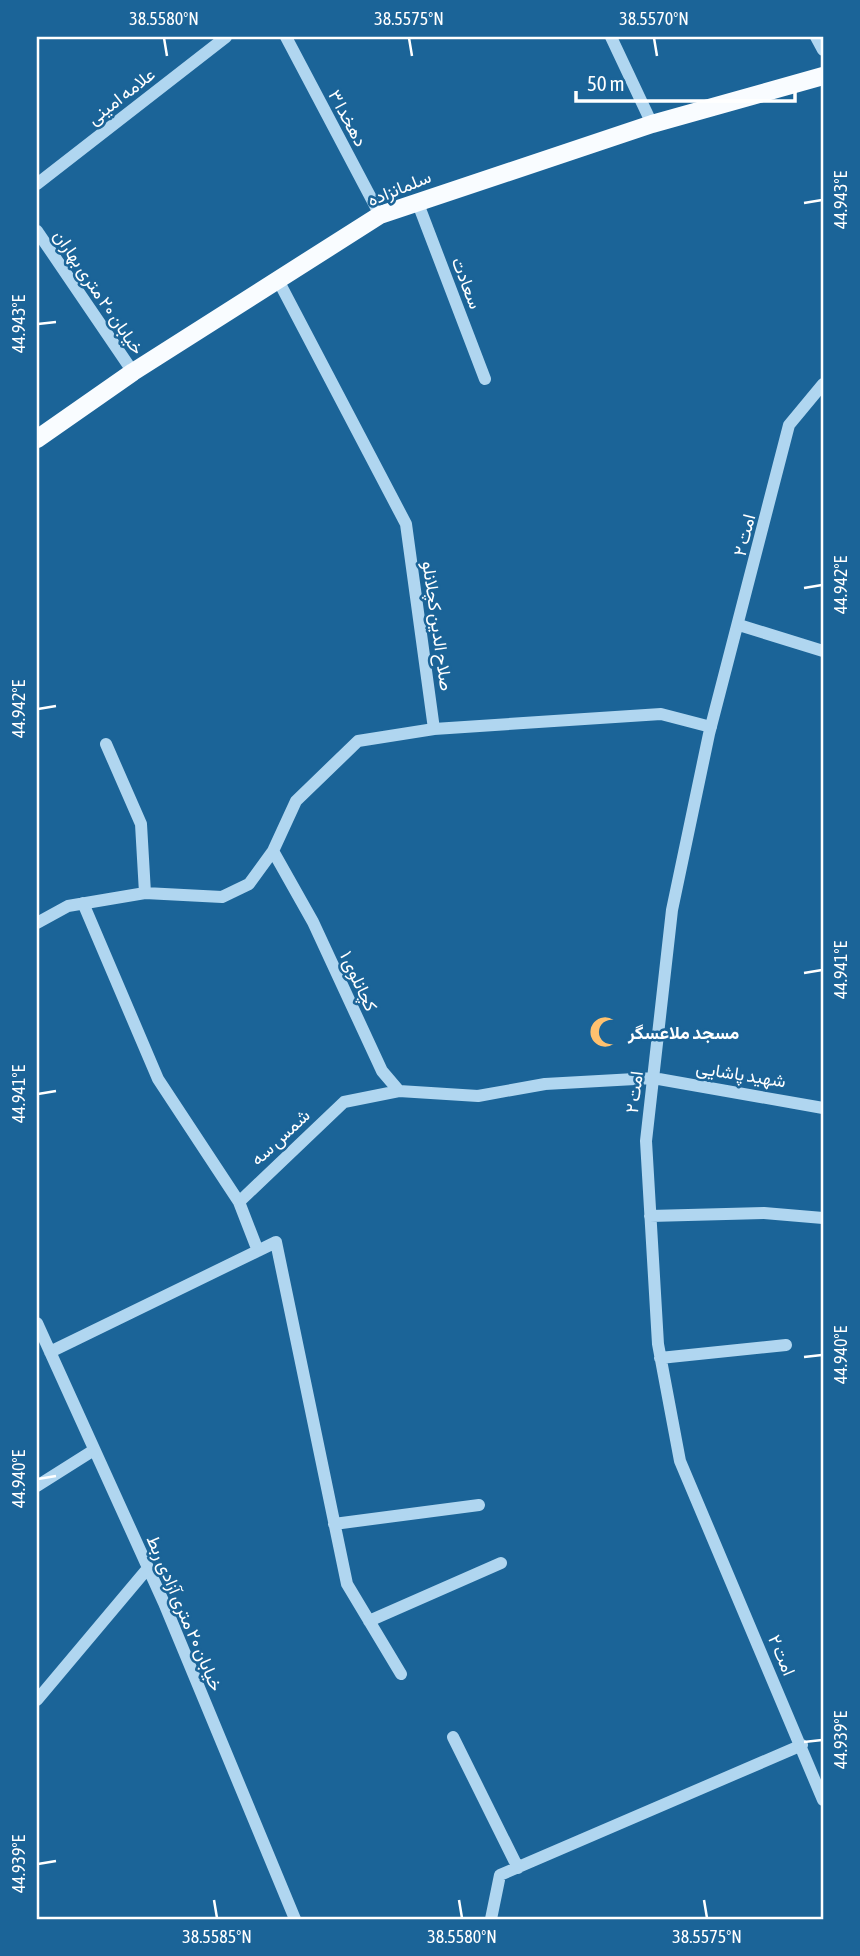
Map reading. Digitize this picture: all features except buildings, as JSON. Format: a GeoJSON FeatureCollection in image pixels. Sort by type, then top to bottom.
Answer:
{"type":"FeatureCollection","features":[{"type":"Feature","properties":{"kind":"main road","name":"سلمانزاده"},"geometry":{"type":"LineString","coordinates":[[37,439],[133,372],[380,215],[652,124],[823,76]]}},
{"type":"Feature","properties":{"kind":"street","name":"علامه امینی"},"geometry":{"type":"LineString","coordinates":[[37,184],[226,37]]}},
{"type":"Feature","properties":{"kind":"street","name":"دهخدا ۳"},"geometry":{"type":"LineString","coordinates":[[286,37],[380,215]]}},
{"type":"Feature","properties":{"kind":"street"},"geometry":{"type":"LineString","coordinates":[[611,37],[652,124]]}},
{"type":"Feature","properties":{"kind":"street"},"geometry":{"type":"LineString","coordinates":[[816,37],[823,50]]}},
{"type":"Feature","properties":{"kind":"street","name":"سعادت"},"geometry":{"type":"LineString","coordinates":[[417,201],[485,379]]}},
{"type":"Feature","properties":{"kind":"street","name":"خیابان ۲۰ متری بهاران"},"geometry":{"type":"LineString","coordinates":[[37,231],[133,372]]}},
{"type":"Feature","properties":{"kind":"street","name":"صلاح الدین کچلانلو"},"geometry":{"type":"LineString","coordinates":[[278,280],[406,524],[435,729]]}},
{"type":"Feature","properties":{"kind":"street","name":"امت ۲"},"geometry":{"type":"LineString","coordinates":[[823,384],[789,425],[711,727],[672,910],[646,1141],[660,1358],[680,1461],[823,1800]]}},
{"type":"Feature","properties":{"kind":"street"},"geometry":{"type":"LineString","coordinates":[[739,625],[823,651]]}},
{"type":"Feature","properties":{"kind":"street"},"geometry":{"type":"LineString","coordinates":[[37,923],[68,906],[83,903],[145,894],[222,897],[249,884],[273,851],[296,801],[358,741],[435,729],[662,714],[711,727]]}},
{"type":"Feature","properties":{"kind":"street"},"geometry":{"type":"LineString","coordinates":[[106,744],[141,824],[145,894]]}},
{"type":"Feature","properties":{"kind":"street","name":"کچانلوی ۱"},"geometry":{"type":"LineString","coordinates":[[273,851],[313,922],[382,1072],[399,1091]]}},
{"type":"Feature","properties":{"kind":"street"},"geometry":{"type":"LineString","coordinates":[[83,903],[158,1079],[239,1202],[258,1251]]}},
{"type":"Feature","properties":{"kind":"street"},"geometry":{"type":"LineString","coordinates":[[399,1091],[478,1096],[545,1084],[653,1078]]}},
{"type":"Feature","properties":{"kind":"street","name":"شهید پاشایی"},"geometry":{"type":"LineString","coordinates":[[653,1078],[823,1108]]}},
{"type":"Feature","properties":{"kind":"street","name":"شمس سه"},"geometry":{"type":"LineString","coordinates":[[239,1202],[344,1102],[399,1091]]}},
{"type":"Feature","properties":{"kind":"street"},"geometry":{"type":"LineString","coordinates":[[650,1216],[764,1213],[823,1218]]}},
{"type":"Feature","properties":{"kind":"street"},"geometry":{"type":"LineString","coordinates":[[50,1352],[275,1242],[347,1584],[401,1674]]}},
{"type":"Feature","properties":{"kind":"street","name":"خیابان ۲۰ متری آزادی ربط"},"geometry":{"type":"LineString","coordinates":[[37,1323],[148,1568],[295,1919]]}},
{"type":"Feature","properties":{"kind":"street"},"geometry":{"type":"LineString","coordinates":[[660,1358],[786,1345]]}},
{"type":"Feature","properties":{"kind":"street"},"geometry":{"type":"LineString","coordinates":[[37,1486],[94,1450]]}},
{"type":"Feature","properties":{"kind":"street"},"geometry":{"type":"LineString","coordinates":[[334,1524],[479,1505]]}},
{"type":"Feature","properties":{"kind":"street"},"geometry":{"type":"LineString","coordinates":[[369,1621],[501,1563]]}},
{"type":"Feature","properties":{"kind":"street"},"geometry":{"type":"LineString","coordinates":[[37,1700],[148,1568]]}},
{"type":"Feature","properties":{"kind":"street"},"geometry":{"type":"LineString","coordinates":[[453,1737],[518,1868]]}},
{"type":"Feature","properties":{"kind":"street"},"geometry":{"type":"LineString","coordinates":[[491,1919],[500,1875],[802,1745]]}},
{"type":"Feature","properties":{"kind":"place","name":"مسجد ملاعسگر"},"geometry":{"type":"Point","coordinates":[605,1032]}}]}
